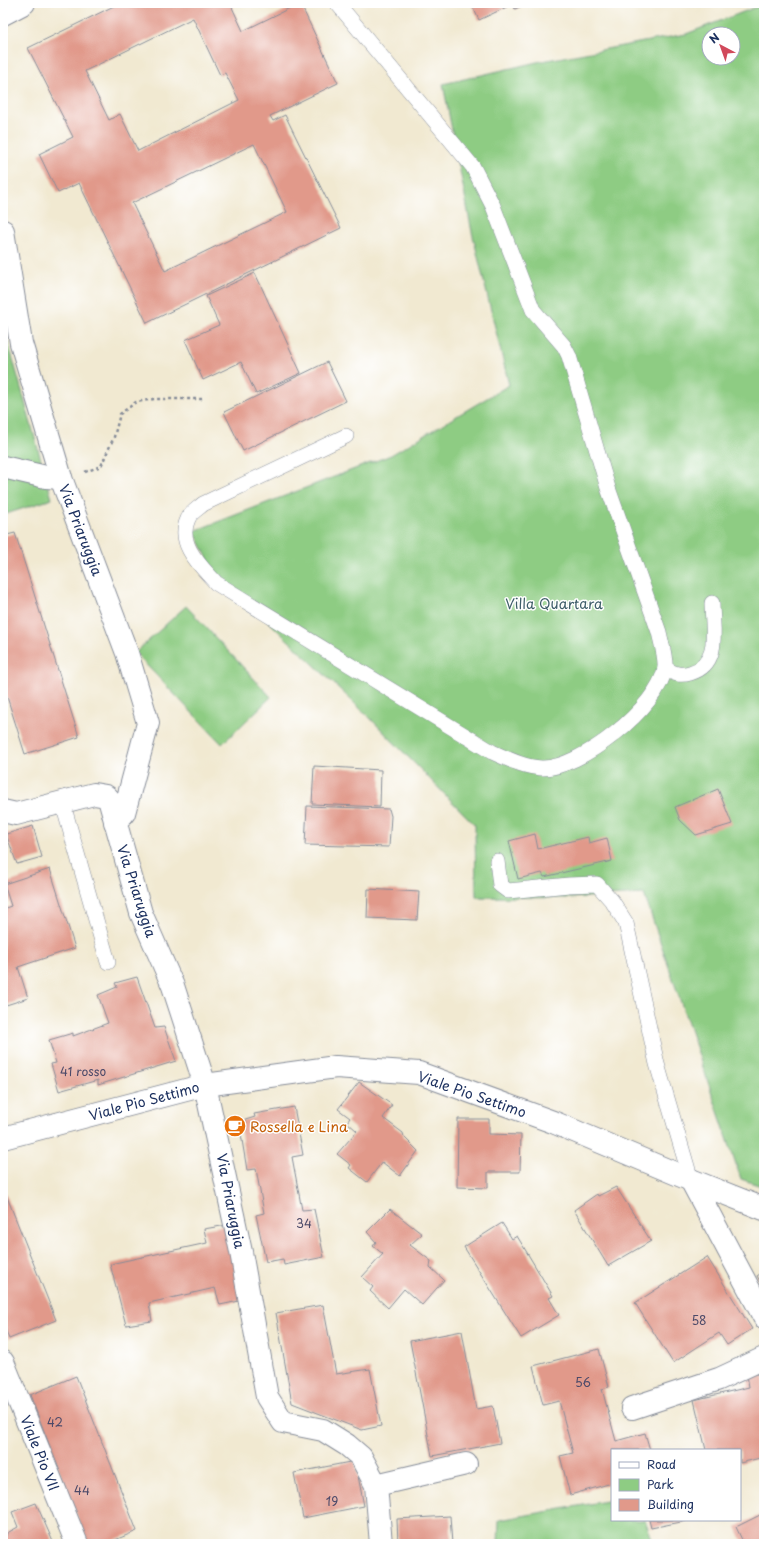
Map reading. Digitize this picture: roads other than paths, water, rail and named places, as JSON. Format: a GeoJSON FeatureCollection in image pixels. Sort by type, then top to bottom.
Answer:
{"type":"FeatureCollection","features":[{"type":"Feature","properties":{"kind":"street"},"geometry":{"type":"LineString","coordinates":[[3,14],[24,3]]}},
{"type":"Feature","properties":{"kind":"street","name":"Via Priaruggia"},"geometry":{"type":"LineString","coordinates":[[3,230],[21,343],[61,478],[127,653],[148,723],[124,813],[115,822]]}},
{"type":"Feature","properties":{"kind":"street"},"geometry":{"type":"LineString","coordinates":[[3,467],[46,477],[61,478]]}},
{"type":"Feature","properties":{"kind":"street","name":"Via Priaruggia"},"geometry":{"type":"LineString","coordinates":[[9,812],[94,794],[109,798],[142,913],[173,986],[205,1085],[240,1244],[267,1397],[283,1422],[323,1430],[347,1445],[361,1457],[376,1485],[381,1544]]}},
{"type":"Feature","properties":{"kind":"street","name":"Viale Pio Settimo"},"geometry":{"type":"LineString","coordinates":[[4,1136],[205,1085],[336,1067],[419,1073],[553,1122],[764,1209]]}},
{"type":"Feature","properties":{"kind":"street"},"geometry":{"type":"LineString","coordinates":[[691,1180],[764,1317]]}},
{"type":"Feature","properties":{"kind":"street"},"geometry":{"type":"LineString","coordinates":[[632,1408],[719,1379],[764,1358]]}},
{"type":"Feature","properties":{"kind":"street","name":"Viale Pio VII"},"geometry":{"type":"LineString","coordinates":[[3,1362],[76,1544]]}},
{"type":"Feature","properties":{"kind":"street"},"geometry":{"type":"LineString","coordinates":[[376,1485],[466,1464]]}},
{"type":"Feature","properties":{"kind":"lane"},"geometry":{"type":"LineString","coordinates":[[337,3],[473,167],[493,206],[533,310],[564,346],[569,356],[608,488],[659,632],[665,668],[656,690],[646,705],[633,719],[609,737],[562,766],[542,768],[522,764],[492,752],[216,583],[192,556],[184,535],[188,518],[203,504],[346,436]]}},
{"type":"Feature","properties":{"kind":"lane"},"geometry":{"type":"LineString","coordinates":[[665,668],[673,674],[684,675],[694,672],[707,662],[714,648],[712,603]]}},
{"type":"Feature","properties":{"kind":"lane"},"geometry":{"type":"LineString","coordinates":[[62,801],[108,962]]}},
{"type":"Feature","properties":{"kind":"lane"},"geometry":{"type":"LineString","coordinates":[[497,861],[500,885],[508,891],[597,884],[612,901],[626,923],[657,1064],[691,1180]]}},
{"type":"Feature","properties":{"kind":"place","name":"Rossella e Lina"},"geometry":{"type":"Point","coordinates":[235,1126]}},
{"type":"Feature","properties":{"kind":"park label","name":"Villa Quartara"},"geometry":{"type":"Point","coordinates":[554,603]}}]}
